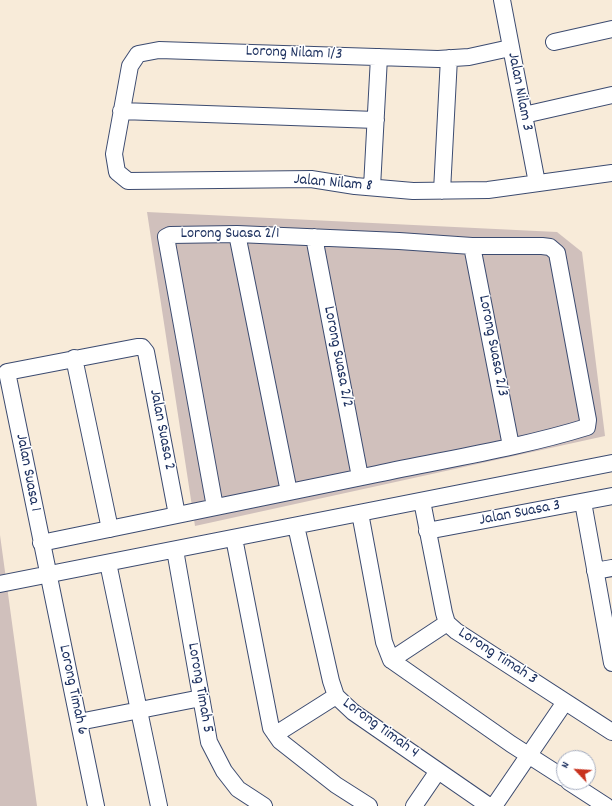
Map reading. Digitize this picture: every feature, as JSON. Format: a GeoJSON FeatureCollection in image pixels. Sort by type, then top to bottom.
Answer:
{"type":"FeatureCollection","features":[{"type":"Feature","properties":{"kind":"street","name":"Jalan Nilam 3"},"geometry":{"type":"LineString","coordinates":[[502,0],[537,183]]}},
{"type":"Feature","properties":{"kind":"street"},"geometry":{"type":"LineString","coordinates":[[554,42],[612,29]]}},
{"type":"Feature","properties":{"kind":"street","name":"Lorong Nilam 1/3"},"geometry":{"type":"LineString","coordinates":[[121,111],[130,66],[138,54],[159,50],[449,58],[469,57],[510,48]]}},
{"type":"Feature","properties":{"kind":"street"},"geometry":{"type":"LineString","coordinates":[[372,188],[379,57]]}},
{"type":"Feature","properties":{"kind":"street"},"geometry":{"type":"LineString","coordinates":[[442,191],[449,58]]}},
{"type":"Feature","properties":{"kind":"street"},"geometry":{"type":"LineString","coordinates":[[524,115],[612,95]]}},
{"type":"Feature","properties":{"kind":"street"},"geometry":{"type":"LineString","coordinates":[[121,111],[376,120]]}},
{"type":"Feature","properties":{"kind":"street","name":"Jalan Nilam 8"},"geometry":{"type":"LineString","coordinates":[[121,111],[114,154],[117,172],[128,180],[311,179],[372,188],[413,191],[442,191],[488,190],[612,173]]}},
{"type":"Feature","properties":{"kind":"street"},"geometry":{"type":"LineString","coordinates":[[237,234],[289,492]]}},
{"type":"Feature","properties":{"kind":"street","name":"Lorong Suasa 2/1"},"geometry":{"type":"LineString","coordinates":[[215,507],[166,242],[166,238],[170,235],[237,234],[472,246],[550,247],[557,253],[588,420],[587,426],[511,446]]}},
{"type":"Feature","properties":{"kind":"street","name":"Lorong Suasa 2/2"},"geometry":{"type":"LineString","coordinates":[[314,237],[360,477]]}},
{"type":"Feature","properties":{"kind":"street","name":"Lorong Suasa 2/3"},"geometry":{"type":"LineString","coordinates":[[472,246],[511,446]]}},
{"type":"Feature","properties":{"kind":"street","name":"Jalan Suasa 2"},"geometry":{"type":"LineString","coordinates":[[74,358],[137,347],[142,347],[146,352],[177,515]]}},
{"type":"Feature","properties":{"kind":"street"},"geometry":{"type":"LineString","coordinates":[[74,358],[110,529]]}},
{"type":"Feature","properties":{"kind":"street","name":"Jalan Suasa 1"},"geometry":{"type":"LineString","coordinates":[[48,575],[7,372],[74,358]]}},
{"type":"Feature","properties":{"kind":"street"},"geometry":{"type":"LineString","coordinates":[[41,543],[511,446]]}},
{"type":"Feature","properties":{"kind":"street"},"geometry":{"type":"LineString","coordinates":[[0,584],[612,463]]}},
{"type":"Feature","properties":{"kind":"street","name":"Jalan Suasa 3"},"geometry":{"type":"LineString","coordinates":[[428,531],[612,496]]}},
{"type":"Feature","properties":{"kind":"street","name":"Lorong Timah 3"},"geometry":{"type":"LineString","coordinates":[[422,501],[447,623],[456,631],[612,732]]}},
{"type":"Feature","properties":{"kind":"street"},"geometry":{"type":"LineString","coordinates":[[583,502],[595,571],[610,640],[612,663]]}},
{"type":"Feature","properties":{"kind":"street"},"geometry":{"type":"LineString","coordinates":[[360,513],[384,642],[391,660],[556,773]]}},
{"type":"Feature","properties":{"kind":"street","name":"Lorong Timah 4"},"geometry":{"type":"LineString","coordinates":[[296,526],[326,662],[336,696],[353,712],[489,806]]}},
{"type":"Feature","properties":{"kind":"street"},"geometry":{"type":"LineString","coordinates":[[234,538],[271,728],[280,740],[336,785],[369,806]]}},
{"type":"Feature","properties":{"kind":"street","name":"Lorong Timah 5"},"geometry":{"type":"LineString","coordinates":[[175,550],[209,742],[224,771],[238,788],[264,806]]}},
{"type":"Feature","properties":{"kind":"street"},"geometry":{"type":"LineString","coordinates":[[108,563],[159,806]]}},
{"type":"Feature","properties":{"kind":"street"},"geometry":{"type":"LineString","coordinates":[[595,571],[612,568]]}},
{"type":"Feature","properties":{"kind":"street","name":"Lorong Timah 6"},"geometry":{"type":"LineString","coordinates":[[48,575],[96,806]]}},
{"type":"Feature","properties":{"kind":"street"},"geometry":{"type":"LineString","coordinates":[[391,660],[447,623]]}},
{"type":"Feature","properties":{"kind":"street"},"geometry":{"type":"LineString","coordinates":[[276,734],[336,696]]}},
{"type":"Feature","properties":{"kind":"street"},"geometry":{"type":"LineString","coordinates":[[79,722],[201,698]]}},
{"type":"Feature","properties":{"kind":"street"},"geometry":{"type":"LineString","coordinates":[[494,806],[565,702]]}},
{"type":"Feature","properties":{"kind":"street"},"geometry":{"type":"LineString","coordinates":[[414,806],[438,771]]}},
{"type":"Feature","properties":{"kind":"street"},"geometry":{"type":"LineString","coordinates":[[581,790],[606,806]]}},
{"type":"Feature","properties":{"kind":"shaded area"},"geometry":{"type":"Polygon","coordinates":[[[147,212],[557,232],[582,252],[605,436],[195,526],[147,212]]]}},
{"type":"Feature","properties":{"kind":"shaded area"},"geometry":{"type":"Polygon","coordinates":[[[0,535],[37,806],[0,806],[0,535]]]}}]}
